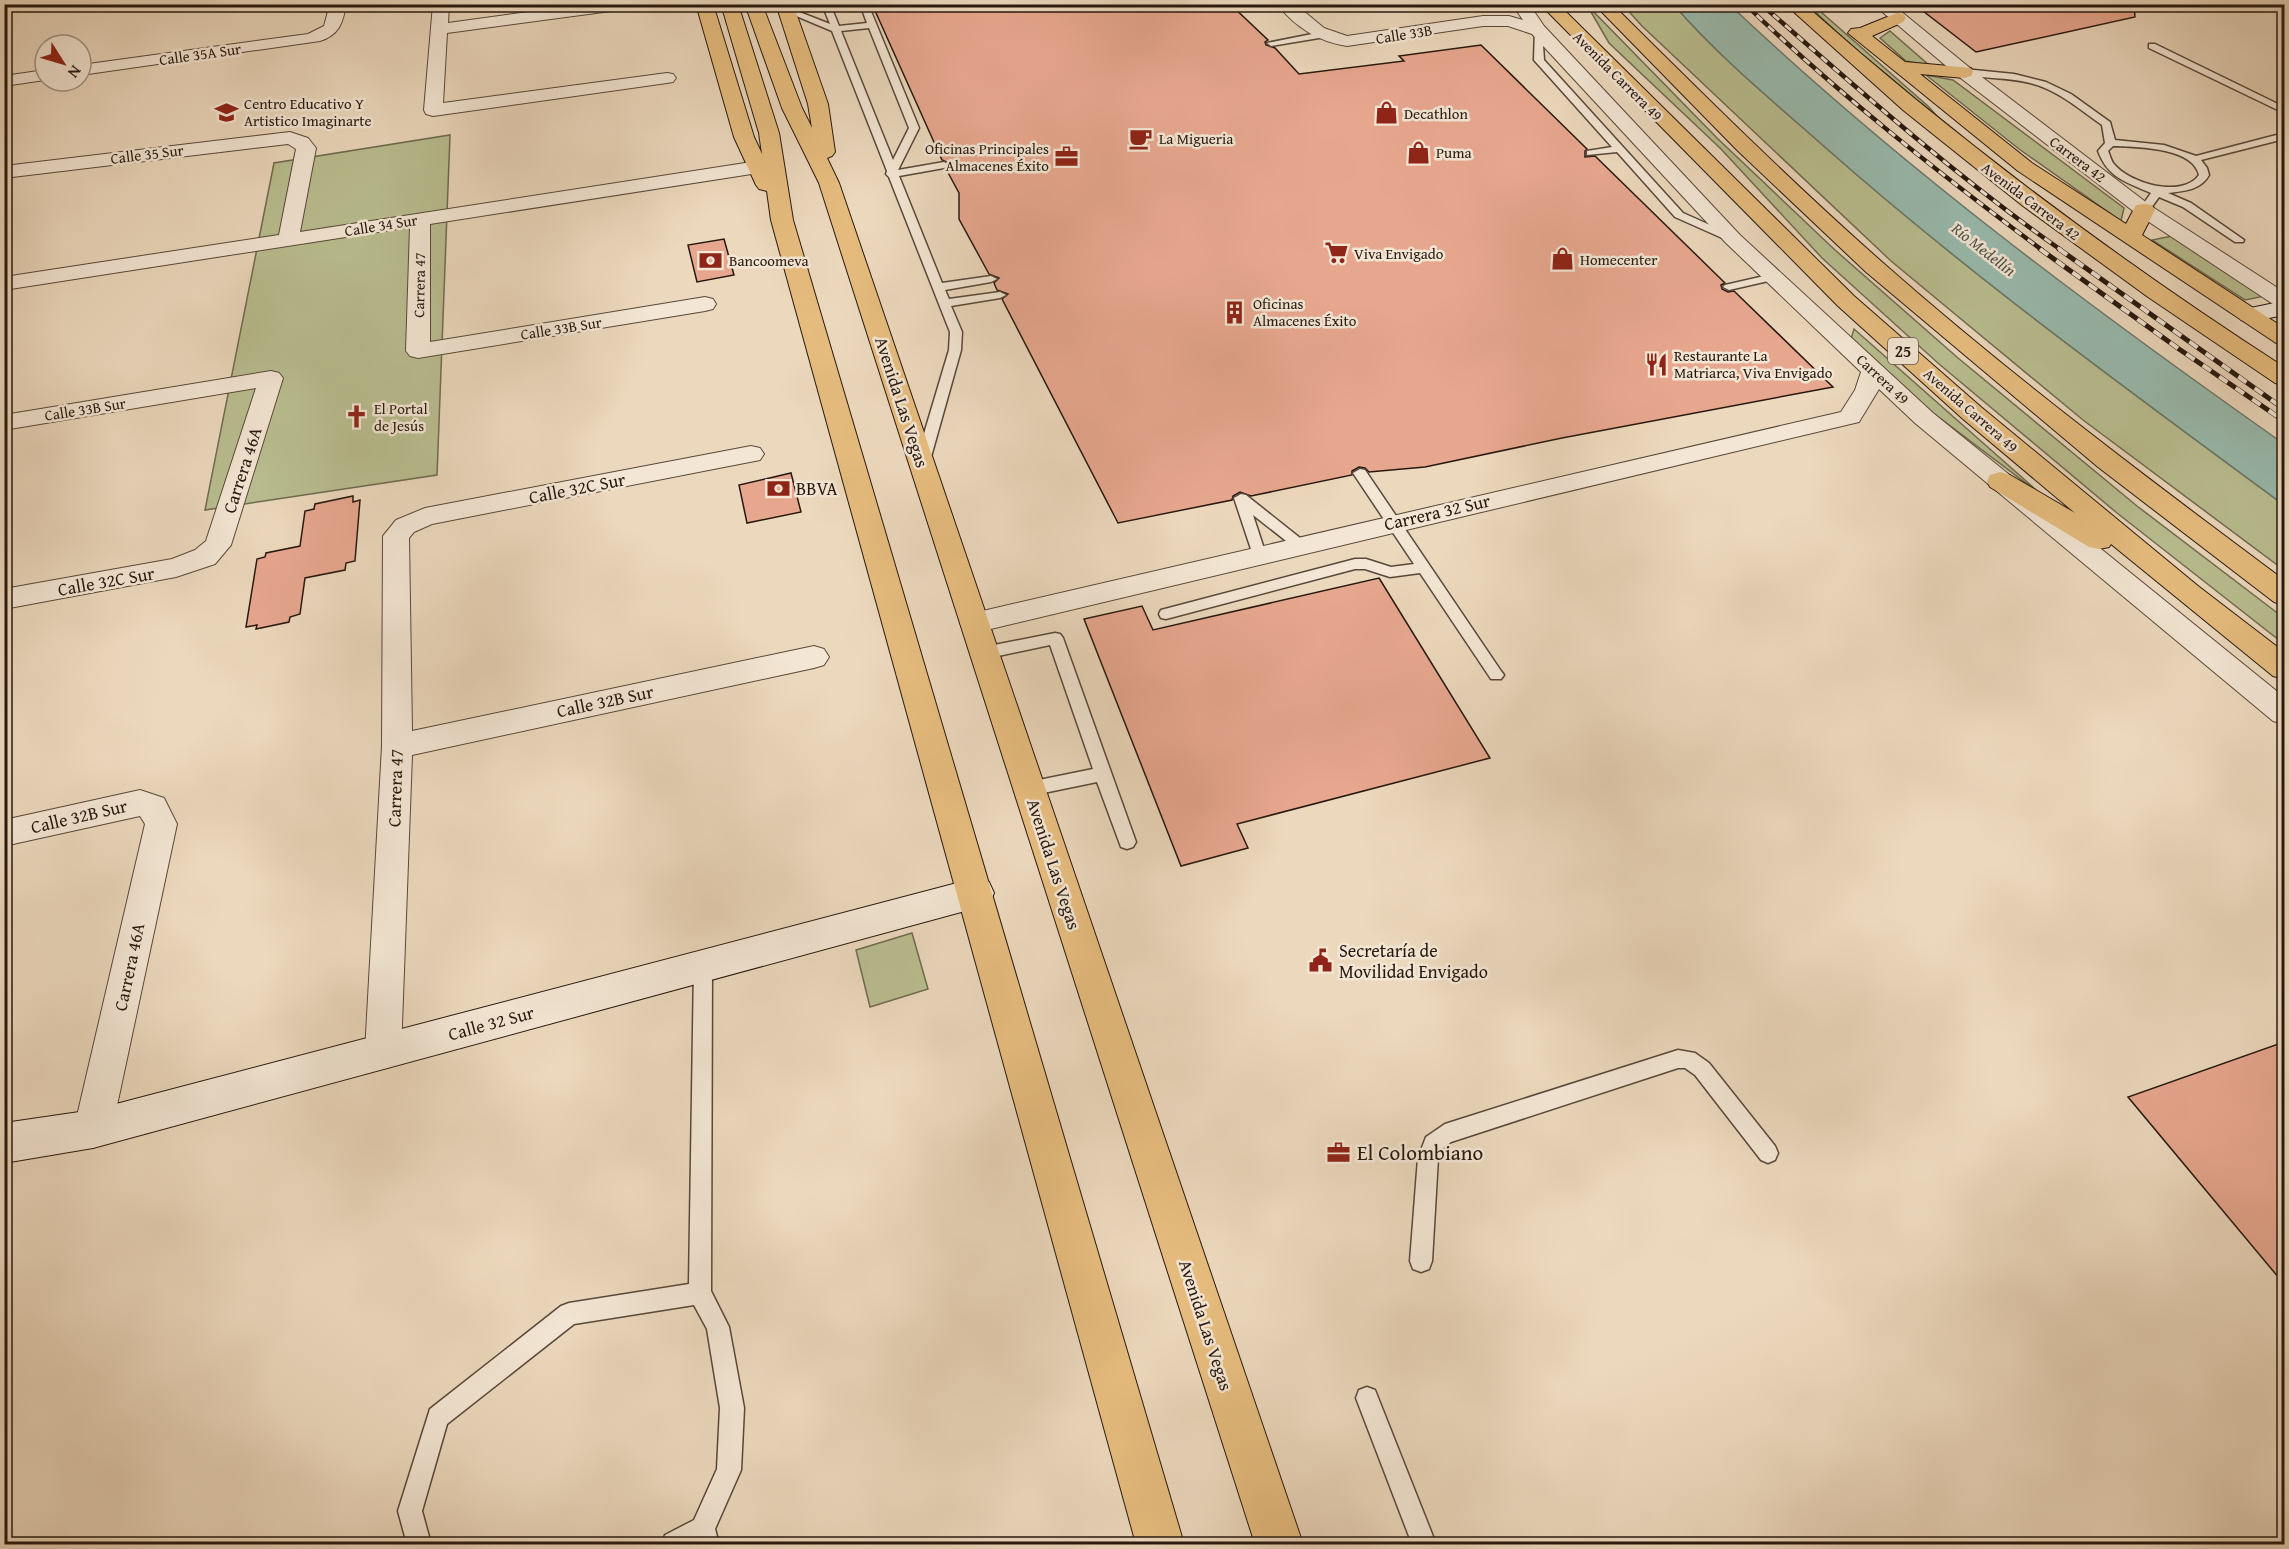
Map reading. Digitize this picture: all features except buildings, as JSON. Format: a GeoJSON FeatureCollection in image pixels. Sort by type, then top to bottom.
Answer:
{"type":"FeatureCollection","features":[{"type":"Feature","properties":{"kind":"main road"},"geometry":{"type":"LineString","coordinates":[[704,4],[744,137],[782,220]]}},
{"type":"Feature","properties":{"kind":"main road"},"geometry":{"type":"LineString","coordinates":[[729,4],[769,133],[782,220],[976,893],[1160,1545]]}},
{"type":"Feature","properties":{"kind":"main road","name":"Avenida Las Vegas"},"geometry":{"type":"LineString","coordinates":[[753,4],[792,108],[829,183],[1279,1545]]}},
{"type":"Feature","properties":{"kind":"main road","name":"Avenida Carrera 49"},"geometry":{"type":"LineString","coordinates":[[1548,4],[1596,55],[1846,301],[1972,412],[2188,593],[2284,668]]}},
{"type":"Feature","properties":{"kind":"main road","name":"Avenida Carrera 42"},"geometry":{"type":"LineString","coordinates":[[1793,4],[1901,99],[1999,178],[2066,229],[2212,331],[2284,378]]}},
{"type":"Feature","properties":{"kind":"main road","name":"Avenida Las Vegas"},"geometry":{"type":"LineString","coordinates":[[785,7],[818,104],[829,183]]}},
{"type":"Feature","properties":{"kind":"main road"},"geometry":{"type":"LineString","coordinates":[[1592,10],[1596,55]]}},
{"type":"Feature","properties":{"kind":"main road","name":"25"},"geometry":{"type":"LineString","coordinates":[[1592,10],[1744,146],[1874,267],[1974,352],[2107,461],[2284,595]]}},
{"type":"Feature","properties":{"kind":"main road"},"geometry":{"type":"LineString","coordinates":[[1860,35],[1897,18]]}},
{"type":"Feature","properties":{"kind":"main road","name":"Avenida Carrera 42"},"geometry":{"type":"LineString","coordinates":[[1843,20],[2025,167],[2284,338]]}},
{"type":"Feature","properties":{"kind":"main road"},"geometry":{"type":"LineString","coordinates":[[1899,67],[1964,72]]}},
{"type":"Feature","properties":{"kind":"main road"},"geometry":{"type":"LineString","coordinates":[[2025,167],[2097,231],[2284,362]]}},
{"type":"Feature","properties":{"kind":"main road"},"geometry":{"type":"LineString","coordinates":[[2130,237],[2144,210]]}},
{"type":"Feature","properties":{"kind":"main road"},"geometry":{"type":"LineString","coordinates":[[2000,481],[2188,593]]}},
{"type":"Feature","properties":{"kind":"street"},"geometry":{"type":"LineString","coordinates":[[4,8],[29,4]]}},
{"type":"Feature","properties":{"kind":"street","name":"Calle 35A Sur"},"geometry":{"type":"LineString","coordinates":[[93,68],[319,37],[331,32],[335,26],[338,4]]}},
{"type":"Feature","properties":{"kind":"street"},"geometry":{"type":"LineString","coordinates":[[441,4],[433,110],[667,78]]}},
{"type":"Feature","properties":{"kind":"street"},"geometry":{"type":"LineString","coordinates":[[438,29],[626,4]]}},
{"type":"Feature","properties":{"kind":"street"},"geometry":{"type":"LineString","coordinates":[[1285,4],[1322,35]]}},
{"type":"Feature","properties":{"kind":"street","name":"Carrera 49"},"geometry":{"type":"LineString","coordinates":[[1520,4],[1538,30],[1733,239],[1924,418],[2284,713]]}},
{"type":"Feature","properties":{"kind":"street","name":"Carrera 42"},"geometry":{"type":"LineString","coordinates":[[1881,4],[1964,72],[2144,210],[2284,301]]}},
{"type":"Feature","properties":{"kind":"street","name":"Calle 33B"},"geometry":{"type":"LineString","coordinates":[[1322,35],[1339,41],[1359,41],[1490,20],[1509,21],[1538,30]]}},
{"type":"Feature","properties":{"kind":"street"},"geometry":{"type":"LineString","coordinates":[[4,81],[33,77]]}},
{"type":"Feature","properties":{"kind":"street","name":"Calle 35 Sur"},"geometry":{"type":"LineString","coordinates":[[4,172],[290,138],[301,142],[306,148],[288,240]]}},
{"type":"Feature","properties":{"kind":"street","name":"Calle 34 Sur"},"geometry":{"type":"LineString","coordinates":[[4,284],[758,167]]}},
{"type":"Feature","properties":{"kind":"street","name":"Carrera 47"},"geometry":{"type":"LineString","coordinates":[[418,351],[420,219]]}},
{"type":"Feature","properties":{"kind":"street","name":"Calle 33B Sur"},"geometry":{"type":"LineString","coordinates":[[418,351],[705,304]]}},
{"type":"Feature","properties":{"kind":"street"},"geometry":{"type":"LineString","coordinates":[[2249,315],[2284,308]]}},
{"type":"Feature","properties":{"kind":"street","name":"Carrera 32 Sur"},"geometry":{"type":"LineString","coordinates":[[979,638],[1300,544],[1850,417],[1867,390],[1873,370]]}},
{"type":"Feature","properties":{"kind":"street","name":"Calle 33B Sur"},"geometry":{"type":"LineString","coordinates":[[4,423],[272,378]]}},
{"type":"Feature","properties":{"kind":"street","name":"Carrera 46A"},"geometry":{"type":"LineString","coordinates":[[205,557],[218,544],[272,378]]}},
{"type":"Feature","properties":{"kind":"street","name":"Calle 32C Sur"},"geometry":{"type":"LineString","coordinates":[[405,526],[424,517],[751,454]]}},
{"type":"Feature","properties":{"kind":"street","name":"Carrera 47"},"geometry":{"type":"LineString","coordinates":[[383,1052],[397,746],[396,536],[405,526]]}},
{"type":"Feature","properties":{"kind":"street","name":"Calle 32C Sur"},"geometry":{"type":"LineString","coordinates":[[4,598],[176,568],[205,557]]}},
{"type":"Feature","properties":{"kind":"street","name":"Calle 32B Sur"},"geometry":{"type":"LineString","coordinates":[[397,746],[814,657]]}},
{"type":"Feature","properties":{"kind":"street","name":"Calle 32B Sur"},"geometry":{"type":"LineString","coordinates":[[4,833],[140,803],[153,807]]}},
{"type":"Feature","properties":{"kind":"street","name":"Carrera 46A"},"geometry":{"type":"LineString","coordinates":[[93,1129],[161,824],[153,807]]}},
{"type":"Feature","properties":{"kind":"street","name":"Calle 32 Sur"},"geometry":{"type":"LineString","coordinates":[[4,1143],[93,1129],[976,893]]}},
{"type":"Feature","properties":{"kind":"lane"},"geometry":{"type":"LineString","coordinates":[[826,4],[891,174],[956,332],[955,350],[922,464]]}},
{"type":"Feature","properties":{"kind":"lane"},"geometry":{"type":"LineString","coordinates":[[864,4],[914,128],[891,174]]}},
{"type":"Feature","properties":{"kind":"lane"},"geometry":{"type":"LineString","coordinates":[[785,7],[834,29],[872,25]]}},
{"type":"Feature","properties":{"kind":"lane"},"geometry":{"type":"LineString","coordinates":[[1538,30],[1539,60],[1679,215],[1733,239]]}},
{"type":"Feature","properties":{"kind":"lane"},"geometry":{"type":"LineString","coordinates":[[1271,43],[1322,35]]}},
{"type":"Feature","properties":{"kind":"lane"},"geometry":{"type":"LineString","coordinates":[[2152,46],[2284,110]]}},
{"type":"Feature","properties":{"kind":"lane"},"geometry":{"type":"LineString","coordinates":[[1964,72],[2032,82],[2057,91],[2107,124],[2110,143]]}},
{"type":"Feature","properties":{"kind":"lane"},"geometry":{"type":"LineString","coordinates":[[2195,159],[2284,136]]}},
{"type":"Feature","properties":{"kind":"lane"},"geometry":{"type":"LineString","coordinates":[[2110,143],[2173,150],[2195,159],[2205,170],[2202,181],[2177,189],[2158,191],[2144,210]]}},
{"type":"Feature","properties":{"kind":"lane"},"geometry":{"type":"LineString","coordinates":[[2110,143],[2103,151],[2109,166],[2130,180],[2187,205],[2240,240]]}},
{"type":"Feature","properties":{"kind":"lane"},"geometry":{"type":"LineString","coordinates":[[1591,153],[1620,149]]}},
{"type":"Feature","properties":{"kind":"lane"},"geometry":{"type":"LineString","coordinates":[[1600,162],[1628,158]]}},
{"type":"Feature","properties":{"kind":"lane"},"geometry":{"type":"LineString","coordinates":[[891,174],[944,165]]}},
{"type":"Feature","properties":{"kind":"lane"},"geometry":{"type":"LineString","coordinates":[[1729,286],[1773,277]]}},
{"type":"Feature","properties":{"kind":"lane"},"geometry":{"type":"LineString","coordinates":[[939,287],[991,279]]}},
{"type":"Feature","properties":{"kind":"lane"},"geometry":{"type":"LineString","coordinates":[[946,303],[1000,295]]}},
{"type":"Feature","properties":{"kind":"lane"},"geometry":{"type":"LineString","coordinates":[[1360,473],[1496,675]]}},
{"type":"Feature","properties":{"kind":"lane"},"geometry":{"type":"LineString","coordinates":[[1259,555],[1241,498],[1300,544]]}},
{"type":"Feature","properties":{"kind":"lane"},"geometry":{"type":"LineString","coordinates":[[1166,614],[1355,564],[1366,564],[1390,572],[1424,568]]}},
{"type":"Feature","properties":{"kind":"lane"},"geometry":{"type":"LineString","coordinates":[[979,638],[1055,638],[1127,842]]}},
{"type":"Feature","properties":{"kind":"lane"},"geometry":{"type":"LineString","coordinates":[[1029,789],[1103,774]]}},
{"type":"Feature","properties":{"kind":"lane"},"geometry":{"type":"LineString","coordinates":[[674,1545],[705,1537],[729,1470],[732,1408],[718,1328],[700,1293],[703,966]]}},
{"type":"Feature","properties":{"kind":"lane"},"geometry":{"type":"LineString","coordinates":[[1421,1261],[1428,1158],[1433,1144],[1445,1134],[1677,1059],[1688,1059],[1702,1069],[1768,1153]]}},
{"type":"Feature","properties":{"kind":"lane"},"geometry":{"type":"LineString","coordinates":[[419,1545],[410,1511],[438,1417],[569,1314],[700,1293]]}},
{"type":"Feature","properties":{"kind":"lane"},"geometry":{"type":"LineString","coordinates":[[1367,1398],[1424,1545]]}},
{"type":"Feature","properties":{"kind":"green space"},"geometry":{"type":"Polygon","coordinates":[[[1587,5],[1718,139],[1835,250],[1958,358],[2137,506],[2284,618],[2284,644],[2117,513],[1939,364],[1822,258],[1721,149],[1609,43],[1587,5]]]}},
{"type":"Feature","properties":{"kind":"green space"},"geometry":{"type":"Polygon","coordinates":[[[1623,5],[1674,5],[1747,79],[1937,242],[2167,419],[2284,505],[2284,570],[2083,420],[1891,261],[1642,26],[1623,5]]]}},
{"type":"Feature","properties":{"kind":"green space"},"geometry":{"type":"Polygon","coordinates":[[[1808,5],[1813,5],[1929,107],[1943,123],[1857,51],[1808,5]]]}},
{"type":"Feature","properties":{"kind":"green space"},"geometry":{"type":"Polygon","coordinates":[[[1890,31],[1930,66],[1906,61],[1880,38],[1890,31]]]}},
{"type":"Feature","properties":{"kind":"green space"},"geometry":{"type":"Polygon","coordinates":[[[1926,75],[1953,80],[2124,208],[2121,221],[2019,149],[1926,75]]]}},
{"type":"Feature","properties":{"kind":"green space"},"geometry":{"type":"Polygon","coordinates":[[[450,135],[437,475],[205,510],[274,163],[450,135]]]}},
{"type":"Feature","properties":{"kind":"green space"},"geometry":{"type":"Polygon","coordinates":[[[2172,236],[2265,296],[2245,300],[2152,240],[2172,236]]]}},
{"type":"Feature","properties":{"kind":"green space"},"geometry":{"type":"Polygon","coordinates":[[[1854,329],[2043,496],[1912,397],[1850,342],[1854,329]]]}},
{"type":"Feature","properties":{"kind":"green space"},"geometry":{"type":"Polygon","coordinates":[[[912,933],[928,989],[870,1007],[856,950],[912,933]]]}},
{"type":"Feature","properties":{"kind":"water","name":"Río Medellín"},"geometry":{"type":"Polygon","coordinates":[[[1674,5],[1730,5],[1862,123],[1999,234],[2140,341],[2284,444],[2284,505],[2167,419],[1937,242],[1747,79],[1674,5]]]}},
{"type":"Feature","properties":{"kind":"railway"},"geometry":{"type":"LineString","coordinates":[[1745,4],[1890,132],[2042,250]]}},
{"type":"Feature","properties":{"kind":"railway"},"geometry":{"type":"LineString","coordinates":[[1761,4],[1945,162],[2061,250]]}},
{"type":"Feature","properties":{"kind":"railway"},"geometry":{"type":"LineString","coordinates":[[2040,249],[2284,421]]}},
{"type":"Feature","properties":{"kind":"railway"},"geometry":{"type":"LineString","coordinates":[[2059,249],[2284,409]]}},
{"type":"Feature","properties":{"kind":"place","name":"Centro Educativo Y Artistico Imaginarte"},"geometry":{"type":"Point","coordinates":[226,112]}},
{"type":"Feature","properties":{"kind":"place","name":"Decathlon"},"geometry":{"type":"Point","coordinates":[1386,113]}},
{"type":"Feature","properties":{"kind":"place","name":"La Migueria"},"geometry":{"type":"Point","coordinates":[1141,138]}},
{"type":"Feature","properties":{"kind":"place","name":"Puma"},"geometry":{"type":"Point","coordinates":[1418,152]}},
{"type":"Feature","properties":{"kind":"place","name":"Oficinas Principales Almacenes Éxito"},"geometry":{"type":"Point","coordinates":[1067,157]}},
{"type":"Feature","properties":{"kind":"place","name":"Viva Envigado"},"geometry":{"type":"Point","coordinates":[1336,253]}},
{"type":"Feature","properties":{"kind":"place","name":"Homecenter"},"geometry":{"type":"Point","coordinates":[1562,259]}},
{"type":"Feature","properties":{"kind":"place","name":"Bancoomeva"},"geometry":{"type":"Point","coordinates":[711,260]}},
{"type":"Feature","properties":{"kind":"place","name":"Oficinas Almacenes Éxito"},"geometry":{"type":"Point","coordinates":[1235,312]}},
{"type":"Feature","properties":{"kind":"place","name":"Restaurante La Matriarca, Viva Envigado"},"geometry":{"type":"Point","coordinates":[1656,364]}},
{"type":"Feature","properties":{"kind":"place","name":"El Portal de Jesús"},"geometry":{"type":"Point","coordinates":[356,417]}},
{"type":"Feature","properties":{"kind":"place","name":"BBVA"},"geometry":{"type":"Point","coordinates":[778,488]}},
{"type":"Feature","properties":{"kind":"place","name":"Secretaría de Movilidad Envigado"},"geometry":{"type":"Point","coordinates":[1321,960]}},
{"type":"Feature","properties":{"kind":"place","name":"El Colombiano"},"geometry":{"type":"Point","coordinates":[1339,1152]}}]}
